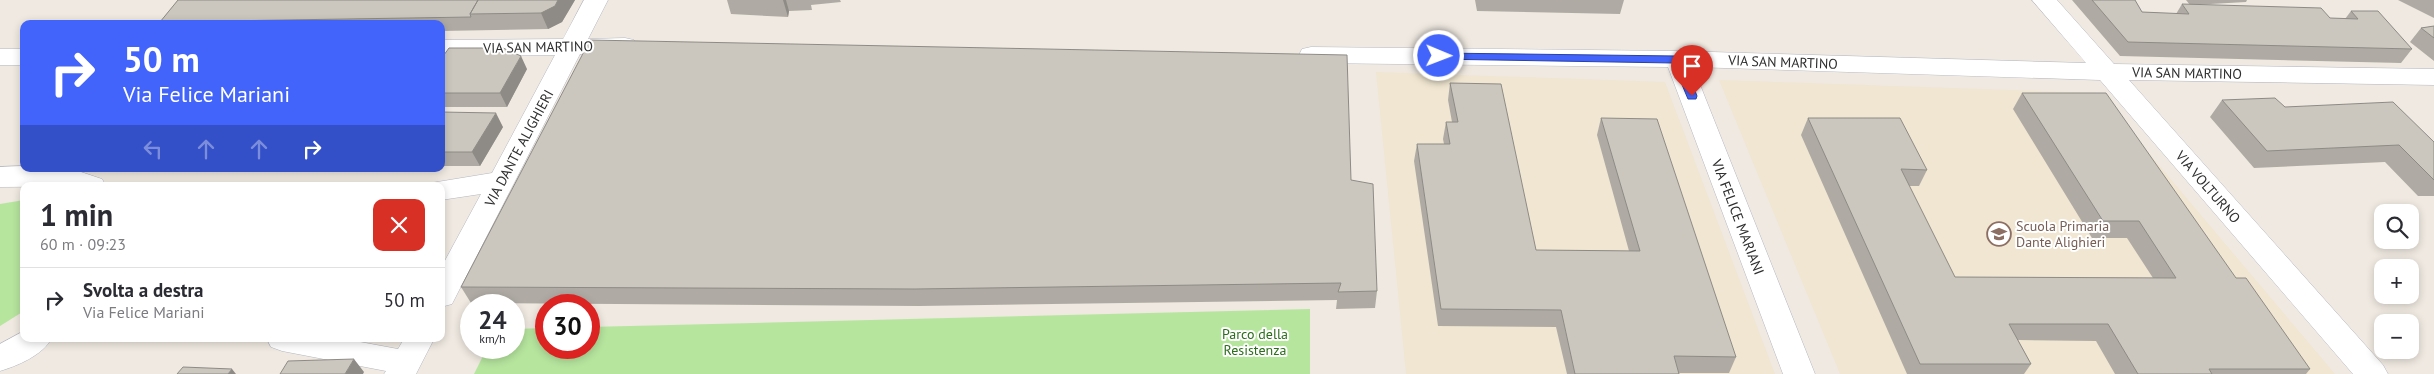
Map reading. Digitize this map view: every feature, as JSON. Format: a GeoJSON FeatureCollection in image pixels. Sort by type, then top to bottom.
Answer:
{"type":"FeatureCollection","features":[{"type":"Feature","properties":{"kind":"street","name":"VIA DANTE ALIGHIERI"},"geometry":{"type":"LineString","coordinates":[[445,288],[596,0]]}},
{"type":"Feature","properties":{"kind":"street","name":"VIA VOLTURNO"},"geometry":{"type":"LineString","coordinates":[[2044,0],[2372,374]]}},
{"type":"Feature","properties":{"kind":"street","name":"VIA SAN MARTINO"},"geometry":{"type":"LineString","coordinates":[[445,48],[572,45],[652,46]]}},
{"type":"Feature","properties":{"kind":"street","name":"VIA SAN MARTINO"},"geometry":{"type":"LineString","coordinates":[[1288,54],[1677,59],[2107,72],[2434,77]]}},
{"type":"Feature","properties":{"kind":"street"},"geometry":{"type":"LineString","coordinates":[[0,58],[20,57]]}},
{"type":"Feature","properties":{"kind":"street","name":"VIA FELICE MARIANI"},"geometry":{"type":"LineString","coordinates":[[1677,59],[1799,374]]}},
{"type":"Feature","properties":{"kind":"street"},"geometry":{"type":"LineString","coordinates":[[0,177],[39,175],[85,182]]}},
{"type":"Feature","properties":{"kind":"street"},"geometry":{"type":"LineString","coordinates":[[445,189],[502,181]]}},
{"type":"Feature","properties":{"kind":"street"},"geometry":{"type":"LineString","coordinates":[[0,359],[31,342]]}},
{"type":"Feature","properties":{"kind":"street"},"geometry":{"type":"LineString","coordinates":[[301,342],[408,359]]}},
{"type":"Feature","properties":{"kind":"shaded area"},"geometry":{"type":"Polygon","coordinates":[[[1376,72],[1665,82],[1775,374],[1406,374],[1376,72]]]}},
{"type":"Feature","properties":{"kind":"shaded area","name":"Scuola Primaria Dante Alighieri"},"geometry":{"type":"Polygon","coordinates":[[[1719,80],[2098,93],[2335,374],[1840,374],[1719,80]]]}},
{"type":"Feature","properties":{"kind":"green space"},"geometry":{"type":"Polygon","coordinates":[[[20,201],[20,314],[0,326],[0,204],[20,201]]]}},
{"type":"Feature","properties":{"kind":"green space","name":"Parco della Resistenza"},"geometry":{"type":"Polygon","coordinates":[[[1310,309],[1310,374],[474,374],[482,359],[525,359],[525,329],[535,328],[535,359],[600,359],[600,327],[1310,309]]]}},
{"type":"Feature","properties":{"kind":"building"},"geometry":{"type":"Polygon","coordinates":[[[178,0],[478,0],[470,14],[471,17],[162,20],[178,0]]]}},
{"type":"Feature","properties":{"kind":"building"},"geometry":{"type":"Polygon","coordinates":[[[478,0],[558,0],[555,6],[541,13],[470,14],[478,0]]]}},
{"type":"Feature","properties":{"kind":"building"},"geometry":{"type":"Polygon","coordinates":[[[2092,0],[2135,0],[2142,12],[2189,14],[2182,4],[2321,8],[2330,18],[2358,19],[2351,11],[2378,11],[2412,49],[2128,42],[2092,0]]]}},
{"type":"Feature","properties":{"kind":"building"},"geometry":{"type":"Polygon","coordinates":[[[2434,26],[2434,38],[2421,28],[2434,26]]]}},
{"type":"Feature","properties":{"kind":"building"},"geometry":{"type":"Polygon","coordinates":[[[590,40],[1347,55],[1351,180],[1373,184],[1377,291],[1338,292],[1341,283],[915,289],[461,287],[590,40]]]}},
{"type":"Feature","properties":{"kind":"building"},"geometry":{"type":"Polygon","coordinates":[[[449,48],[503,48],[521,56],[500,93],[445,93],[445,54],[449,48]]]}},
{"type":"Feature","properties":{"kind":"building"},"geometry":{"type":"Polygon","coordinates":[[[1450,83],[1501,84],[1536,250],[1640,251],[1601,118],[1657,119],[1736,357],[1674,356],[1679,374],[1575,374],[1561,310],[1441,309],[1417,144],[1450,144],[1446,122],[1458,122],[1450,83]]]}},
{"type":"Feature","properties":{"kind":"building"},"geometry":{"type":"Polygon","coordinates":[[[2022,93],[2106,93],[2236,278],[2246,278],[2310,369],[2209,369],[2212,374],[2138,374],[2108,324],[2009,324],[2031,364],[1920,364],[1808,118],[1900,118],[1927,170],[1901,169],[1955,277],[2176,278],[2139,221],[2103,221],[2022,93]]]}},
{"type":"Feature","properties":{"kind":"building"},"geometry":{"type":"Polygon","coordinates":[[[2275,98],[2285,107],[2393,102],[2434,142],[2434,180],[2399,145],[2267,151],[2222,100],[2275,98]]]}},
{"type":"Feature","properties":{"kind":"building"},"geometry":{"type":"Polygon","coordinates":[[[445,112],[496,113],[472,152],[445,152],[445,112]]]}},
{"type":"Feature","properties":{"kind":"building"},"geometry":{"type":"Polygon","coordinates":[[[354,359],[345,374],[280,374],[288,361],[354,359]]]}},
{"type":"Feature","properties":{"kind":"building"},"geometry":{"type":"Polygon","coordinates":[[[183,367],[232,369],[228,374],[177,374],[183,367]]]}},
{"type":"Feature","properties":{"kind":"place","name":"Scuola Primaria Dante Alighieri"},"geometry":{"type":"Point","coordinates":[1999,234]}},
{"type":"Feature","properties":{"kind":"route"},"geometry":{"type":"LineString","coordinates":[[1439,56],[1677,59],[1692,96]]}}]}
